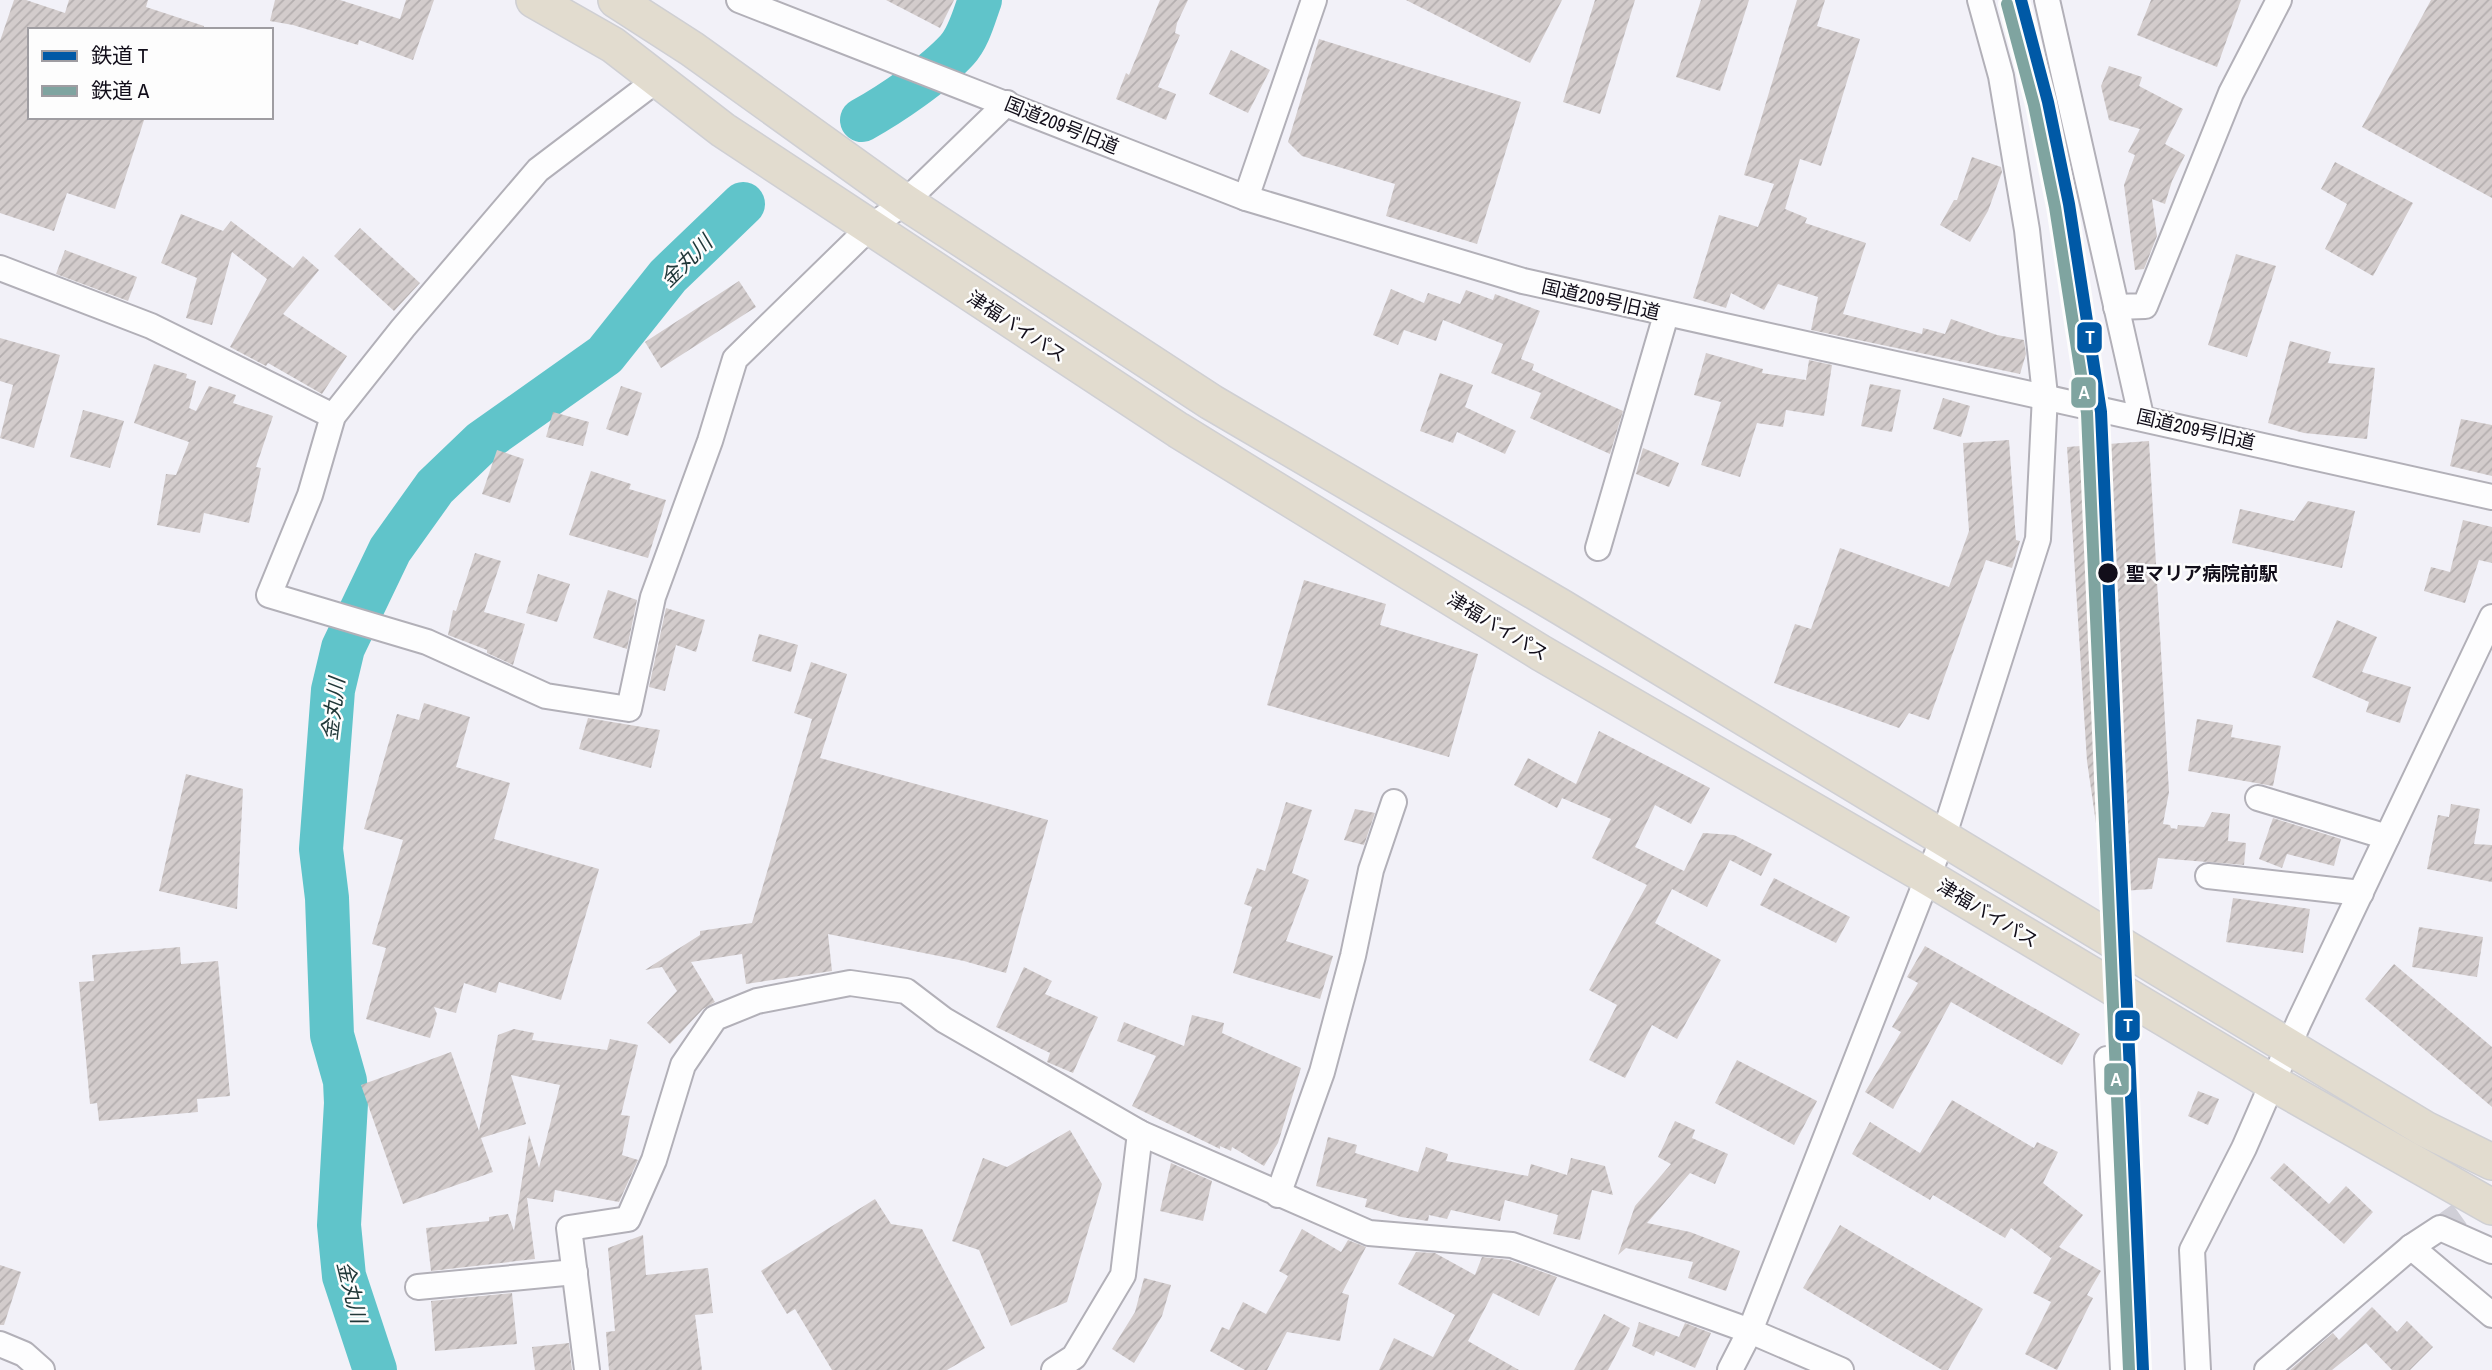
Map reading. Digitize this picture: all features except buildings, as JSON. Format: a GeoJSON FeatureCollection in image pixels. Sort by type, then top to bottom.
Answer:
{"type":"FeatureCollection","features":[{"type":"Feature","properties":{"kind":"highway","name":"津福バイパス"},"geometry":{"type":"LineString","coordinates":[[534,0],[613,45],[723,130],[869,229],[1178,430],[1541,653],[1926,876],[2273,1083],[2492,1207]]}},
{"type":"Feature","properties":{"kind":"highway"},"geometry":{"type":"LineString","coordinates":[[639,4],[905,202],[1211,402],[1561,607],[2425,1129],[2492,1162]]}},
{"type":"Feature","properties":{"kind":"street","name":"国道209号旧道"},"geometry":{"type":"LineString","coordinates":[[739,0],[1246,198],[1523,281],[1666,315],[2141,416],[2492,497]]}},
{"type":"Feature","properties":{"kind":"street"},"geometry":{"type":"LineString","coordinates":[[1246,198],[1314,0]]}},
{"type":"Feature","properties":{"kind":"street"},"geometry":{"type":"LineString","coordinates":[[1730,1370],[1750,1331],[1942,838],[2038,539],[2045,395],[2025,218],[2001,76],[1980,0]]}},
{"type":"Feature","properties":{"kind":"street"},"geometry":{"type":"LineString","coordinates":[[2047,0],[2141,416]]}},
{"type":"Feature","properties":{"kind":"street"},"geometry":{"type":"LineString","coordinates":[[2116,307],[2145,306],[2231,93],[2279,0]]}},
{"type":"Feature","properties":{"kind":"street"},"geometry":{"type":"LineString","coordinates":[[658,79],[538,170],[402,328],[333,416],[310,495],[269,595],[331,611],[427,642],[545,696],[629,709],[653,597],[710,441],[735,359],[869,229],[905,202],[1007,103]]}},
{"type":"Feature","properties":{"kind":"street"},"geometry":{"type":"LineString","coordinates":[[0,268],[151,326],[333,416]]}},
{"type":"Feature","properties":{"kind":"street"},"geometry":{"type":"LineString","coordinates":[[1598,548],[1666,315]]}},
{"type":"Feature","properties":{"kind":"street"},"geometry":{"type":"LineString","coordinates":[[2198,1370],[2192,1250],[2492,617]]}},
{"type":"Feature","properties":{"kind":"street"},"geometry":{"type":"LineString","coordinates":[[2258,798],[2387,837]]}},
{"type":"Feature","properties":{"kind":"street"},"geometry":{"type":"LineString","coordinates":[[1278,1195],[1322,1072],[1353,956],[1371,870],[1394,803]]}},
{"type":"Feature","properties":{"kind":"street"},"geometry":{"type":"LineString","coordinates":[[2208,876],[2361,893]]}},
{"type":"Feature","properties":{"kind":"street"},"geometry":{"type":"LineString","coordinates":[[587,1370],[569,1228],[628,1219],[654,1160],[683,1065],[715,1018],[757,1001],[850,983],[906,990],[944,1020],[1140,1133],[1369,1233],[1512,1245],[1750,1331],[1841,1370]]}},
{"type":"Feature","properties":{"kind":"street"},"geometry":{"type":"LineString","coordinates":[[2107,1059],[2123,1370]]}},
{"type":"Feature","properties":{"kind":"street"},"geometry":{"type":"LineString","coordinates":[[1069,1366],[1123,1275],[1140,1133]]}},
{"type":"Feature","properties":{"kind":"street"},"geometry":{"type":"LineString","coordinates":[[2267,1370],[2411,1247],[2440,1228],[2492,1251]]}},
{"type":"Feature","properties":{"kind":"street"},"geometry":{"type":"LineString","coordinates":[[2411,1247],[2492,1315]]}},
{"type":"Feature","properties":{"kind":"street"},"geometry":{"type":"LineString","coordinates":[[418,1287],[575,1272]]}},
{"type":"Feature","properties":{"kind":"street"},"geometry":{"type":"LineString","coordinates":[[0,1344],[24,1354],[42,1370]]}},
{"type":"Feature","properties":{"kind":"waterway","name":"金丸川"},"geometry":{"type":"LineString","coordinates":[[862,120],[912,88],[957,50],[968,33],[980,0]]}},
{"type":"Feature","properties":{"kind":"waterway","name":"金丸川"},"geometry":{"type":"LineString","coordinates":[[375,1370],[344,1276],[339,1225],[345,1081],[332,1035],[327,898],[321,849],[333,690],[343,648],[390,550],[435,487],[482,442],[605,355],[668,276],[743,204]]}},
{"type":"Feature","properties":{"kind":"tunnel"},"geometry":{"type":"LineString","coordinates":[[2440,1228],[2489,1193]]}},
{"type":"Feature","properties":{"kind":"rail line","name":"T"},"geometry":{"type":"LineString","coordinates":[[2021,0],[2048,102],[2069,204],[2101,412],[2143,1370]]}},
{"type":"Feature","properties":{"kind":"rail line","name":"A"},"geometry":{"type":"LineString","coordinates":[[2007,4],[2034,105],[2055,207],[2087,413],[2129,1370]]}},
{"type":"Feature","properties":{"kind":"place","name":"聖マリア病院前駅"},"geometry":{"type":"Point","coordinates":[2108,573]}}]}
